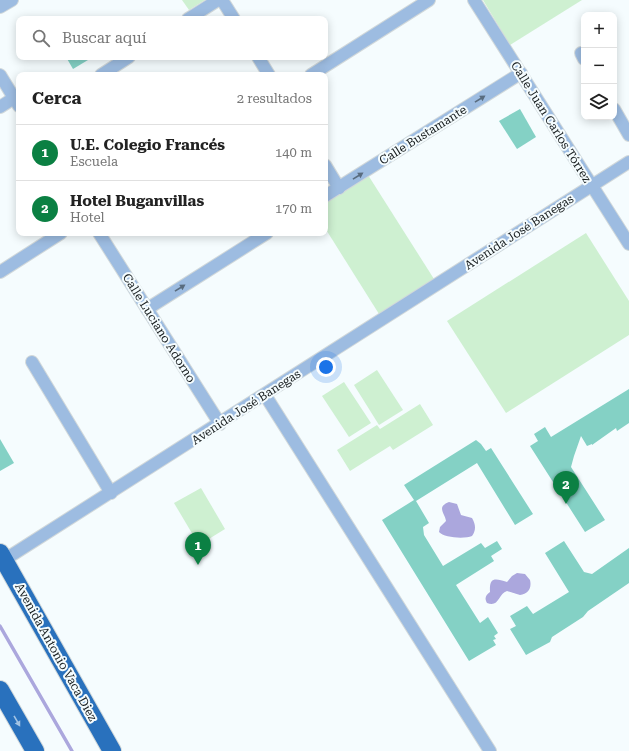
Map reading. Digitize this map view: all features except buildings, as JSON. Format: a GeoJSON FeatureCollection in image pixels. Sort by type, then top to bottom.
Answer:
{"type":"FeatureCollection","features":[{"type":"Feature","properties":{"kind":"highway","name":"Avenida Antonio Vaca Diez"},"geometry":{"type":"LineString","coordinates":[[2,557],[112,751]]}},
{"type":"Feature","properties":{"kind":"highway"},"geometry":{"type":"LineString","coordinates":[[0,690],[35,751]]}},
{"type":"Feature","properties":{"kind":"street"},"geometry":{"type":"LineString","coordinates":[[0,7],[12,0]]}},
{"type":"Feature","properties":{"kind":"street"},"geometry":{"type":"LineString","coordinates":[[193,16],[218,0]]}},
{"type":"Feature","properties":{"kind":"street"},"geometry":{"type":"LineString","coordinates":[[222,0],[232,16]]}},
{"type":"Feature","properties":{"kind":"street"},"geometry":{"type":"LineString","coordinates":[[316,72],[429,0]]}},
{"type":"Feature","properties":{"kind":"street","name":"Calle Juan Carlos Tórrez"},"geometry":{"type":"LineString","coordinates":[[474,0],[629,244]]}},
{"type":"Feature","properties":{"kind":"street"},"geometry":{"type":"LineString","coordinates":[[106,72],[124,60]]}},
{"type":"Feature","properties":{"kind":"street"},"geometry":{"type":"LineString","coordinates":[[260,60],[267,72]]}},
{"type":"Feature","properties":{"kind":"street","name":"Calle Bustamante"},"geometry":{"type":"LineString","coordinates":[[328,194],[521,73]]}},
{"type":"Feature","properties":{"kind":"street"},"geometry":{"type":"LineString","coordinates":[[0,75],[16,100]]}},
{"type":"Feature","properties":{"kind":"street"},"geometry":{"type":"LineString","coordinates":[[0,107],[16,102]]}},
{"type":"Feature","properties":{"kind":"street"},"geometry":{"type":"LineString","coordinates":[[617,114],[629,134]]}},
{"type":"Feature","properties":{"kind":"street","name":"Avenida José Banegas"},"geometry":{"type":"LineString","coordinates":[[2,557],[111,493],[629,162]]}},
{"type":"Feature","properties":{"kind":"street"},"geometry":{"type":"LineString","coordinates":[[328,170],[339,188]]}},
{"type":"Feature","properties":{"kind":"street"},"geometry":{"type":"LineString","coordinates":[[0,272],[56,236]]}},
{"type":"Feature","properties":{"kind":"street","name":"Calle Luciano Adorno"},"geometry":{"type":"LineString","coordinates":[[101,236],[220,424]]}},
{"type":"Feature","properties":{"kind":"street"},"geometry":{"type":"LineString","coordinates":[[147,309],[262,236]]}},
{"type":"Feature","properties":{"kind":"street"},"geometry":{"type":"LineString","coordinates":[[32,362],[111,493]]}},
{"type":"Feature","properties":{"kind":"street"},"geometry":{"type":"LineString","coordinates":[[265,395],[490,751]]}},
{"type":"Feature","properties":{"kind":"green space"},"geometry":{"type":"Polygon","coordinates":[[[182,0],[205,0],[189,10],[182,0]]]}},
{"type":"Feature","properties":{"kind":"green space"},"geometry":{"type":"Polygon","coordinates":[[[483,0],[582,0],[510,45],[483,0]]]}},
{"type":"Feature","properties":{"kind":"green space"},"geometry":{"type":"Polygon","coordinates":[[[368,175],[434,279],[379,314],[328,233],[328,200],[368,175]]]}},
{"type":"Feature","properties":{"kind":"green space"},"geometry":{"type":"Polygon","coordinates":[[[586,233],[629,301],[629,335],[506,413],[447,321],[586,233]]]}},
{"type":"Feature","properties":{"kind":"green space"},"geometry":{"type":"Polygon","coordinates":[[[377,370],[403,410],[379,425],[354,385],[377,370]]]}},
{"type":"Feature","properties":{"kind":"green space"},"geometry":{"type":"Polygon","coordinates":[[[344,382],[371,423],[349,437],[322,396],[344,382]]]}},
{"type":"Feature","properties":{"kind":"green space"},"geometry":{"type":"Polygon","coordinates":[[[420,404],[433,425],[393,450],[390,446],[350,471],[337,450],[377,425],[380,429],[420,404]]]}},
{"type":"Feature","properties":{"kind":"green space"},"geometry":{"type":"Polygon","coordinates":[[[201,488],[225,529],[199,545],[174,503],[201,488]]]}},
{"type":"Feature","properties":{"kind":"shaded area"},"geometry":{"type":"Polygon","coordinates":[[[449,502],[457,504],[461,515],[472,518],[475,527],[472,536],[445,536],[439,532],[440,527],[446,521],[442,508],[449,502]]]}},
{"type":"Feature","properties":{"kind":"shaded area"},"geometry":{"type":"Polygon","coordinates":[[[517,573],[525,574],[530,580],[530,588],[527,592],[520,595],[507,591],[494,604],[487,603],[486,597],[490,592],[492,581],[497,580],[507,582],[517,573]]]}},
{"type":"Feature","properties":{"kind":"waterway"},"geometry":{"type":"LineString","coordinates":[[0,626],[72,751]]}},
{"type":"Feature","properties":{"kind":"place","name":"Hotel Buganvillas"},"geometry":{"type":"Point","coordinates":[566,504]}},
{"type":"Feature","properties":{"kind":"place","name":"U.E. Colegio Francés"},"geometry":{"type":"Point","coordinates":[198,565]}}]}
